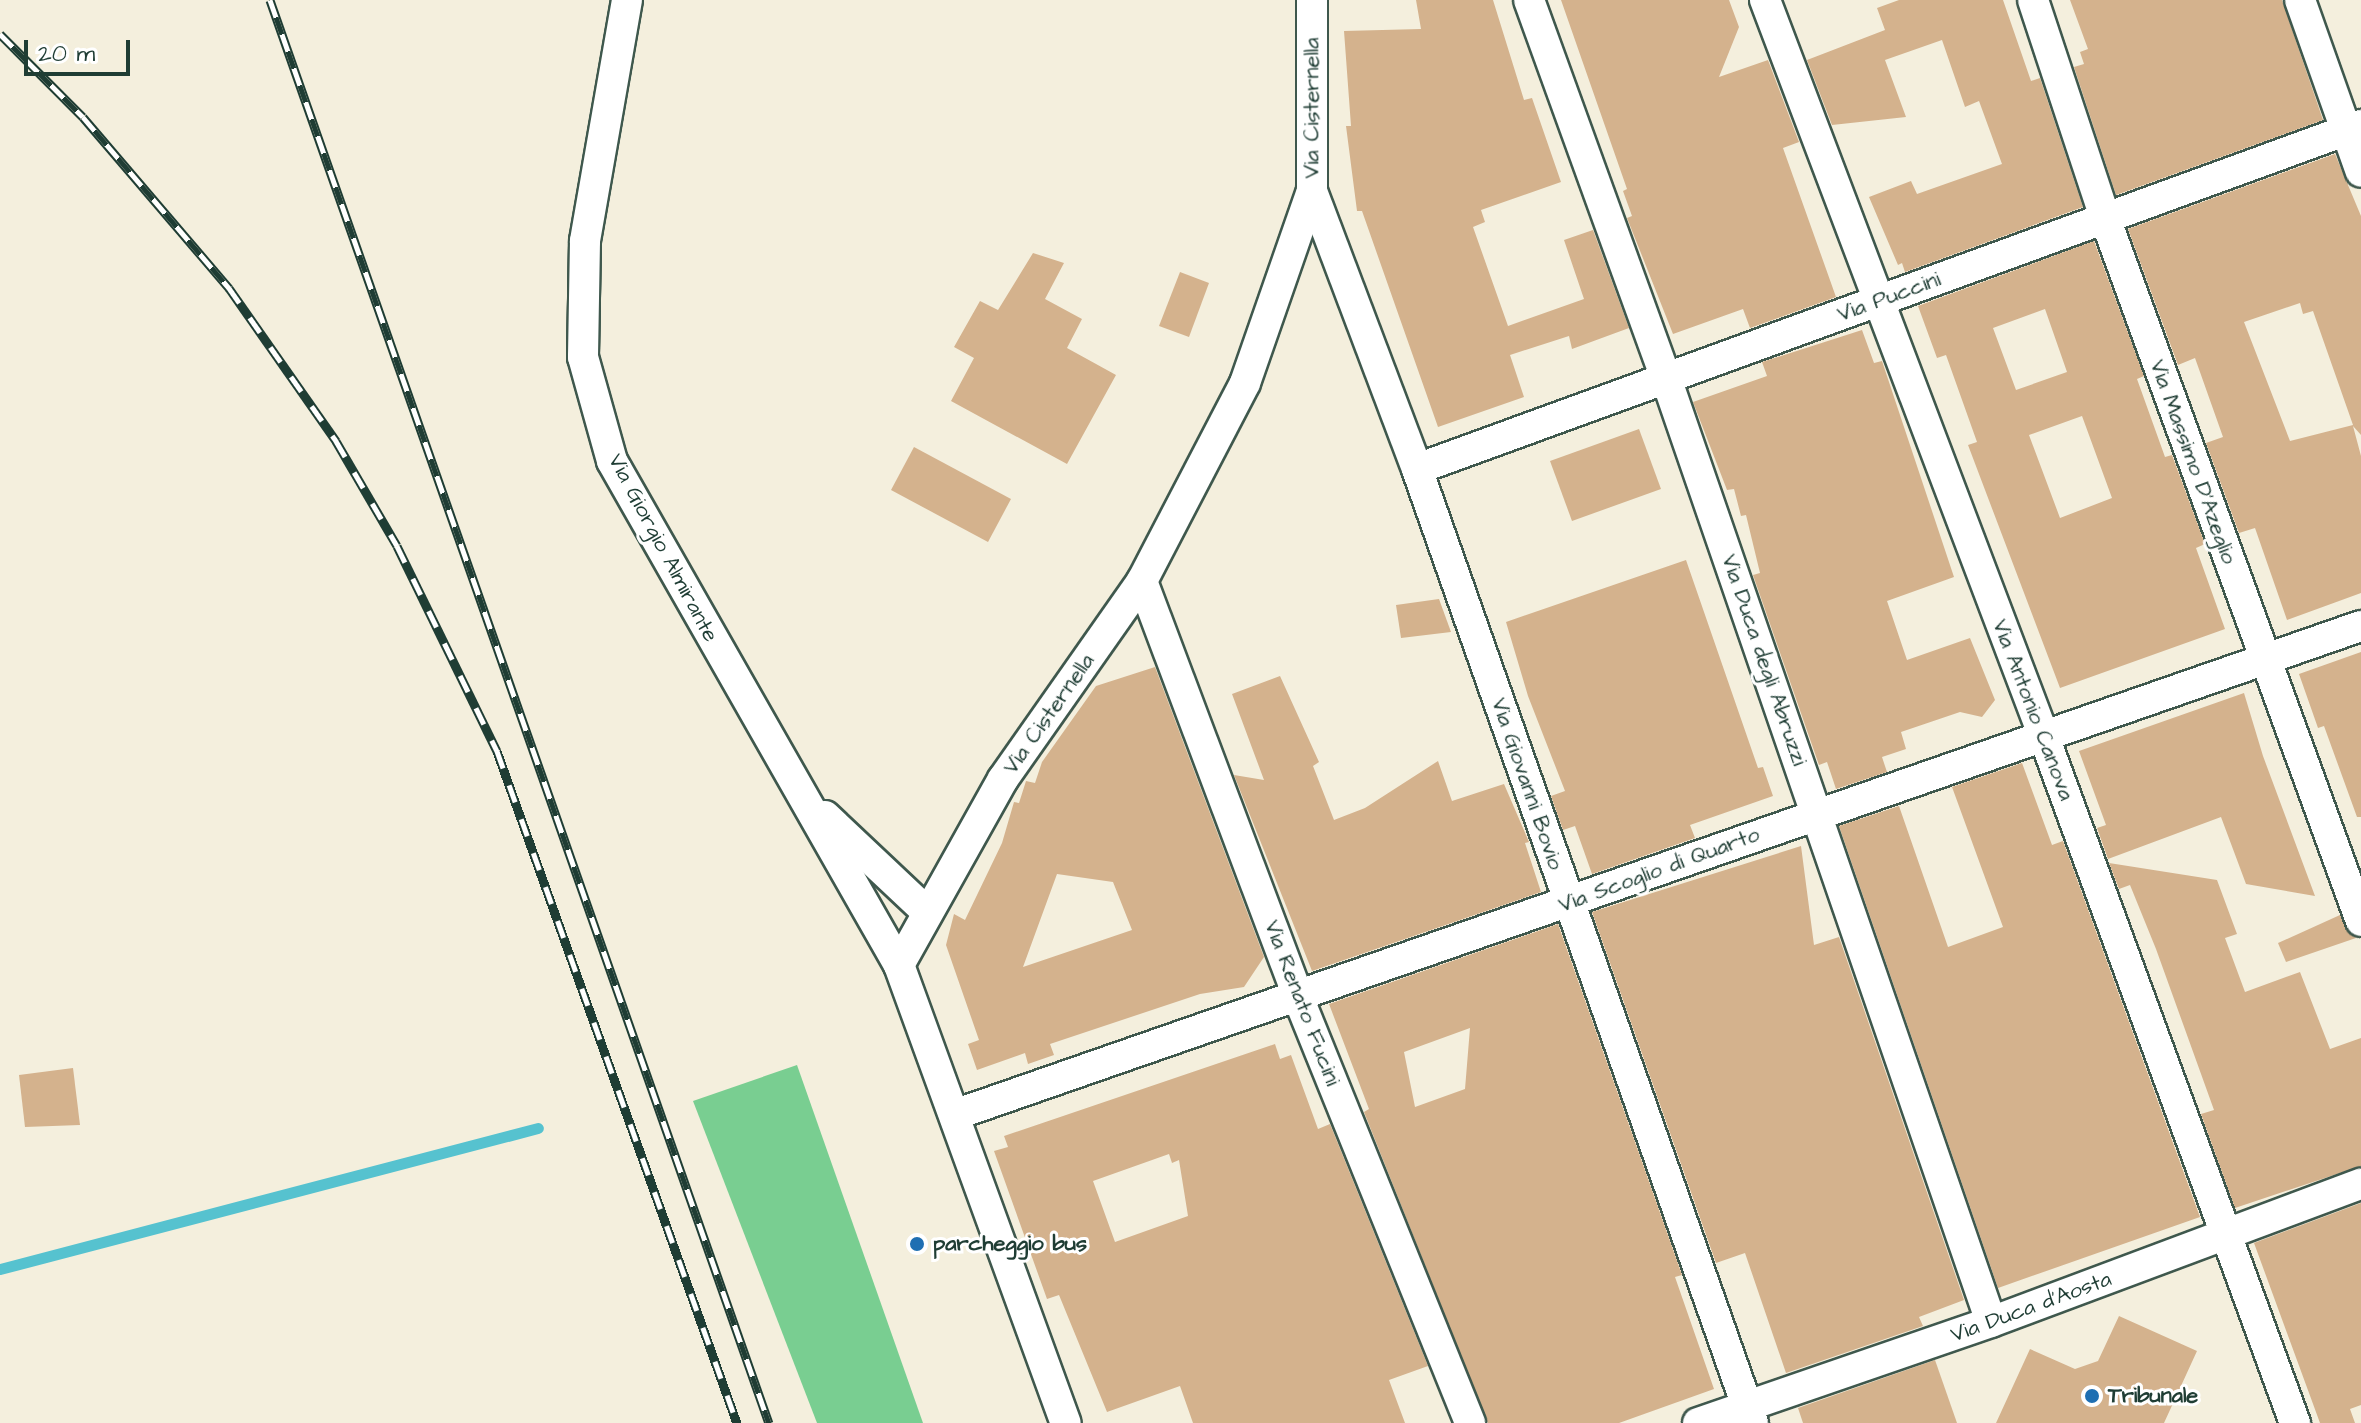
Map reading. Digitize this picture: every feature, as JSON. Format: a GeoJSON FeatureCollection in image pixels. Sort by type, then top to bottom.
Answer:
{"type":"FeatureCollection","features":[{"type":"Feature","properties":{"kind":"street","name":"Via Giorgio Almirante"},"geometry":{"type":"LineString","coordinates":[[627,0],[585,241],[583,357],[612,461],[899,965]]}},
{"type":"Feature","properties":{"kind":"street","name":"Via Cisternella"},"geometry":{"type":"LineString","coordinates":[[899,965],[1003,779],[1142,581],[1245,383],[1312,191],[1312,0]]}},
{"type":"Feature","properties":{"kind":"street","name":"Via Duca degli Abruzzi"},"geometry":{"type":"LineString","coordinates":[[1529,0],[1666,378],[1991,1322]]}},
{"type":"Feature","properties":{"kind":"street","name":"Via Antonio Canova"},"geometry":{"type":"LineString","coordinates":[[1765,0],[1876,302],[2043,734],[2223,1235],[2295,1423]]}},
{"type":"Feature","properties":{"kind":"street","name":"Via Massimo D'Azeglio"},"geometry":{"type":"LineString","coordinates":[[2033,0],[2105,218],[2361,921]]}},
{"type":"Feature","properties":{"kind":"street"},"geometry":{"type":"LineString","coordinates":[[2300,0],[2353,128],[2361,172]]}},
{"type":"Feature","properties":{"kind":"street","name":"Via Puccini"},"geometry":{"type":"LineString","coordinates":[[1417,469],[2353,128]]}},
{"type":"Feature","properties":{"kind":"street","name":"Via Giovanni Bovio"},"geometry":{"type":"LineString","coordinates":[[1312,191],[1417,469],[1751,1415]]}},
{"type":"Feature","properties":{"kind":"street","name":"Via Renato Fucini"},"geometry":{"type":"LineString","coordinates":[[1142,581],[1298,997],[1470,1423]]}},
{"type":"Feature","properties":{"kind":"street","name":"Via Scoglio di Quarto"},"geometry":{"type":"LineString","coordinates":[[957,1114],[2264,656],[2361,626]]}},
{"type":"Feature","properties":{"kind":"street","name":"Via Giorgio Almirante"},"geometry":{"type":"LineString","coordinates":[[800,793],[928,913]]}},
{"type":"Feature","properties":{"kind":"street"},"geometry":{"type":"LineString","coordinates":[[899,965],[957,1114],[1066,1423]]}},
{"type":"Feature","properties":{"kind":"street","name":"Via Duca d'Aosta"},"geometry":{"type":"LineString","coordinates":[[1698,1423],[1751,1415],[2361,1184]]}},
{"type":"Feature","properties":{"kind":"green space"},"geometry":{"type":"Polygon","coordinates":[[[797,1065],[923,1423],[817,1423],[693,1101],[797,1065]]]}},
{"type":"Feature","properties":{"kind":"building"},"geometry":{"type":"Polygon","coordinates":[[[1416,0],[1493,0],[1524,100],[1532,98],[1561,182],[1481,210],[1485,222],[1473,227],[1508,326],[1584,299],[1564,240],[1593,230],[1629,328],[1572,349],[1569,336],[1510,355],[1524,397],[1438,427],[1362,211],[1357,211],[1346,126],[1351,126],[1344,31],[1421,29],[1416,0]]]}},
{"type":"Feature","properties":{"kind":"building"},"geometry":{"type":"Polygon","coordinates":[[[1561,0],[1729,0],[1739,27],[1719,77],[1768,60],[1799,142],[1783,148],[1836,297],[1750,328],[1743,309],[1673,334],[1627,218],[1632,216],[1623,191],[1627,189],[1561,0]]]}},
{"type":"Feature","properties":{"kind":"building"},"geometry":{"type":"Polygon","coordinates":[[[1899,0],[2003,0],[2031,81],[2040,78],[2083,207],[1905,272],[1902,263],[1898,265],[1869,197],[1911,181],[1917,194],[2002,164],[1979,101],[1965,107],[1942,40],[1885,60],[1906,117],[1832,125],[1807,60],[1885,30],[1877,8],[1899,0]]]}},
{"type":"Feature","properties":{"kind":"building"},"geometry":{"type":"Polygon","coordinates":[[[2070,0],[2282,0],[2323,120],[2116,195],[2074,67],[2084,64],[2080,52],[2088,49],[2070,0]]]}},
{"type":"Feature","properties":{"kind":"building"},"geometry":{"type":"Polygon","coordinates":[[[2335,154],[2361,216],[2361,435],[2353,426],[2361,456],[2361,593],[2287,620],[2255,528],[2239,533],[2206,443],[2223,437],[2195,358],[2178,365],[2128,229],[2335,154]],[[2300,303],[2244,322],[2290,441],[2353,425],[2313,311],[2303,314],[2300,303]]]}},
{"type":"Feature","properties":{"kind":"building"},"geometry":{"type":"Polygon","coordinates":[[[2094,241],[2144,376],[2137,379],[2165,457],[2172,455],[2205,544],[2196,548],[2225,629],[2060,688],[1968,445],[1977,442],[1946,355],[1937,358],[1918,306],[2094,241]],[[2045,309],[1993,328],[2016,390],[2067,372],[2045,309]],[[2082,416],[2029,435],[2060,518],[2112,498],[2082,416]]]}},
{"type":"Feature","properties":{"kind":"building"},"geometry":{"type":"Polygon","coordinates":[[[1033,253],[1064,263],[1045,299],[1082,319],[1067,348],[1116,375],[1067,464],[951,401],[974,358],[954,347],[980,301],[998,310],[1033,253]]]}},
{"type":"Feature","properties":{"kind":"building"},"geometry":{"type":"Polygon","coordinates":[[[1180,272],[1209,283],[1189,337],[1159,326],[1180,272]]]}},
{"type":"Feature","properties":{"kind":"building"},"geometry":{"type":"Polygon","coordinates":[[[1862,330],[1874,363],[1882,361],[1954,577],[1887,601],[1907,660],[1970,638],[1995,700],[1982,717],[1960,712],[1901,732],[1906,749],[1882,757],[1887,772],[1836,789],[1827,762],[1819,765],[1753,575],[1760,573],[1746,515],[1741,516],[1734,489],[1727,490],[1693,402],[1767,376],[1762,362],[1862,330]]]}},
{"type":"Feature","properties":{"kind":"building"},"geometry":{"type":"Polygon","coordinates":[[[1639,429],[1661,489],[1572,521],[1550,461],[1639,429]]]}},
{"type":"Feature","properties":{"kind":"building"},"geometry":{"type":"Polygon","coordinates":[[[914,447],[1011,499],[988,542],[891,490],[914,447]]]}},
{"type":"Feature","properties":{"kind":"building"},"geometry":{"type":"Polygon","coordinates":[[[1686,560],[1758,768],[1763,767],[1773,796],[1690,825],[1695,838],[1592,874],[1575,826],[1563,830],[1551,796],[1565,791],[1528,696],[1506,622],[1686,560]]]}},
{"type":"Feature","properties":{"kind":"building"},"geometry":{"type":"Polygon","coordinates":[[[1439,599],[1451,632],[1401,638],[1396,605],[1439,599]]]}},
{"type":"Feature","properties":{"kind":"building"},"geometry":{"type":"Polygon","coordinates":[[[2361,652],[2361,817],[2357,817],[2324,726],[2318,728],[2299,674],[2361,652]]]}},
{"type":"Feature","properties":{"kind":"building"},"geometry":{"type":"Polygon","coordinates":[[[1155,667],[1264,957],[1244,987],[1200,994],[1050,1044],[1054,1055],[1028,1064],[1025,1053],[977,1070],[968,1044],[979,1040],[946,945],[954,914],[965,920],[1002,843],[1014,802],[1019,803],[1026,781],[1035,783],[1042,762],[1096,686],[1155,667]],[[1057,874],[1023,967],[1132,930],[1113,882],[1057,874]]]}},
{"type":"Feature","properties":{"kind":"building"},"geometry":{"type":"Polygon","coordinates":[[[1280,676],[1319,762],[1313,766],[1334,820],[1365,808],[1438,761],[1452,801],[1504,784],[1529,842],[1525,843],[1541,892],[1312,971],[1234,775],[1264,780],[1232,694],[1280,676]]]}},
{"type":"Feature","properties":{"kind":"building"},"geometry":{"type":"Polygon","coordinates":[[[2244,693],[2263,756],[2315,896],[2246,884],[2221,817],[2108,859],[2097,828],[2106,825],[2079,751],[2244,693]]]}},
{"type":"Feature","properties":{"kind":"building"},"geometry":{"type":"Polygon","coordinates":[[[2022,763],[2052,845],[2063,841],[2200,1217],[1998,1288],[1839,826],[1899,806],[1948,947],[2003,927],[1952,787],[2022,763]]]}},
{"type":"Feature","properties":{"kind":"building"},"geometry":{"type":"Polygon","coordinates":[[[1801,846],[1814,945],[1839,937],[1964,1300],[1919,1317],[1923,1326],[1786,1373],[1745,1253],[1716,1263],[1592,912],[1801,846]]]}},
{"type":"Feature","properties":{"kind":"building"},"geometry":{"type":"Polygon","coordinates":[[[2109,863],[2217,880],[2237,934],[2225,938],[2245,992],[2300,972],[2330,1049],[2361,1038],[2361,1166],[2235,1208],[2201,1114],[2214,1110],[2156,949],[2130,885],[2119,889],[2109,863]]]}},
{"type":"Feature","properties":{"kind":"building"},"geometry":{"type":"Polygon","coordinates":[[[2340,915],[2356,938],[2286,962],[2278,943],[2340,915]]]}},
{"type":"Feature","properties":{"kind":"building"},"geometry":{"type":"Polygon","coordinates":[[[1558,924],[1682,1275],[1675,1277],[1714,1389],[1619,1423],[1488,1423],[1364,1112],[1369,1109],[1329,1004],[1558,924]],[[1470,1028],[1404,1052],[1415,1107],[1465,1089],[1470,1028]]]}},
{"type":"Feature","properties":{"kind":"building"},"geometry":{"type":"Polygon","coordinates":[[[1275,1044],[1280,1059],[1291,1055],[1318,1129],[1330,1124],[1428,1366],[1389,1380],[1405,1423],[1193,1423],[1180,1386],[1107,1412],[1059,1295],[1047,1299],[994,1151],[1008,1147],[1004,1136],[1275,1044]],[[1169,1154],[1093,1181],[1115,1242],[1188,1216],[1179,1160],[1172,1163],[1169,1154]]]}},
{"type":"Feature","properties":{"kind":"building"},"geometry":{"type":"Polygon","coordinates":[[[73,1068],[80,1125],[25,1127],[19,1075],[73,1068]]]}},
{"type":"Feature","properties":{"kind":"building"},"geometry":{"type":"Polygon","coordinates":[[[2361,1203],[2361,1405],[2350,1409],[2355,1423],[2320,1423],[2254,1243],[2361,1203]]]}},
{"type":"Feature","properties":{"kind":"building","name":"Tribunale"},"geometry":{"type":"Polygon","coordinates":[[[2119,1316],[2197,1351],[2164,1423],[1996,1423],[2030,1349],[2075,1369],[2098,1361],[2119,1316]]]}},
{"type":"Feature","properties":{"kind":"building"},"geometry":{"type":"Polygon","coordinates":[[[1935,1360],[1957,1423],[1803,1423],[1798,1408],[1935,1360]]]}},
{"type":"Feature","properties":{"kind":"waterway"},"geometry":{"type":"LineString","coordinates":[[0,1269],[538,1128]]}},
{"type":"Feature","properties":{"kind":"railway"},"geometry":{"type":"LineString","coordinates":[[270,0],[769,1423]]}},
{"type":"Feature","properties":{"kind":"railway"},"geometry":{"type":"LineString","coordinates":[[0,34],[83,117],[229,288],[336,441],[397,546],[497,751],[737,1423]]}},
{"type":"Feature","properties":{"kind":"place","name":"parcheggio bus"},"geometry":{"type":"Point","coordinates":[917,1244]}},
{"type":"Feature","properties":{"kind":"place","name":"Tribunale"},"geometry":{"type":"Point","coordinates":[2092,1396]}}]}
